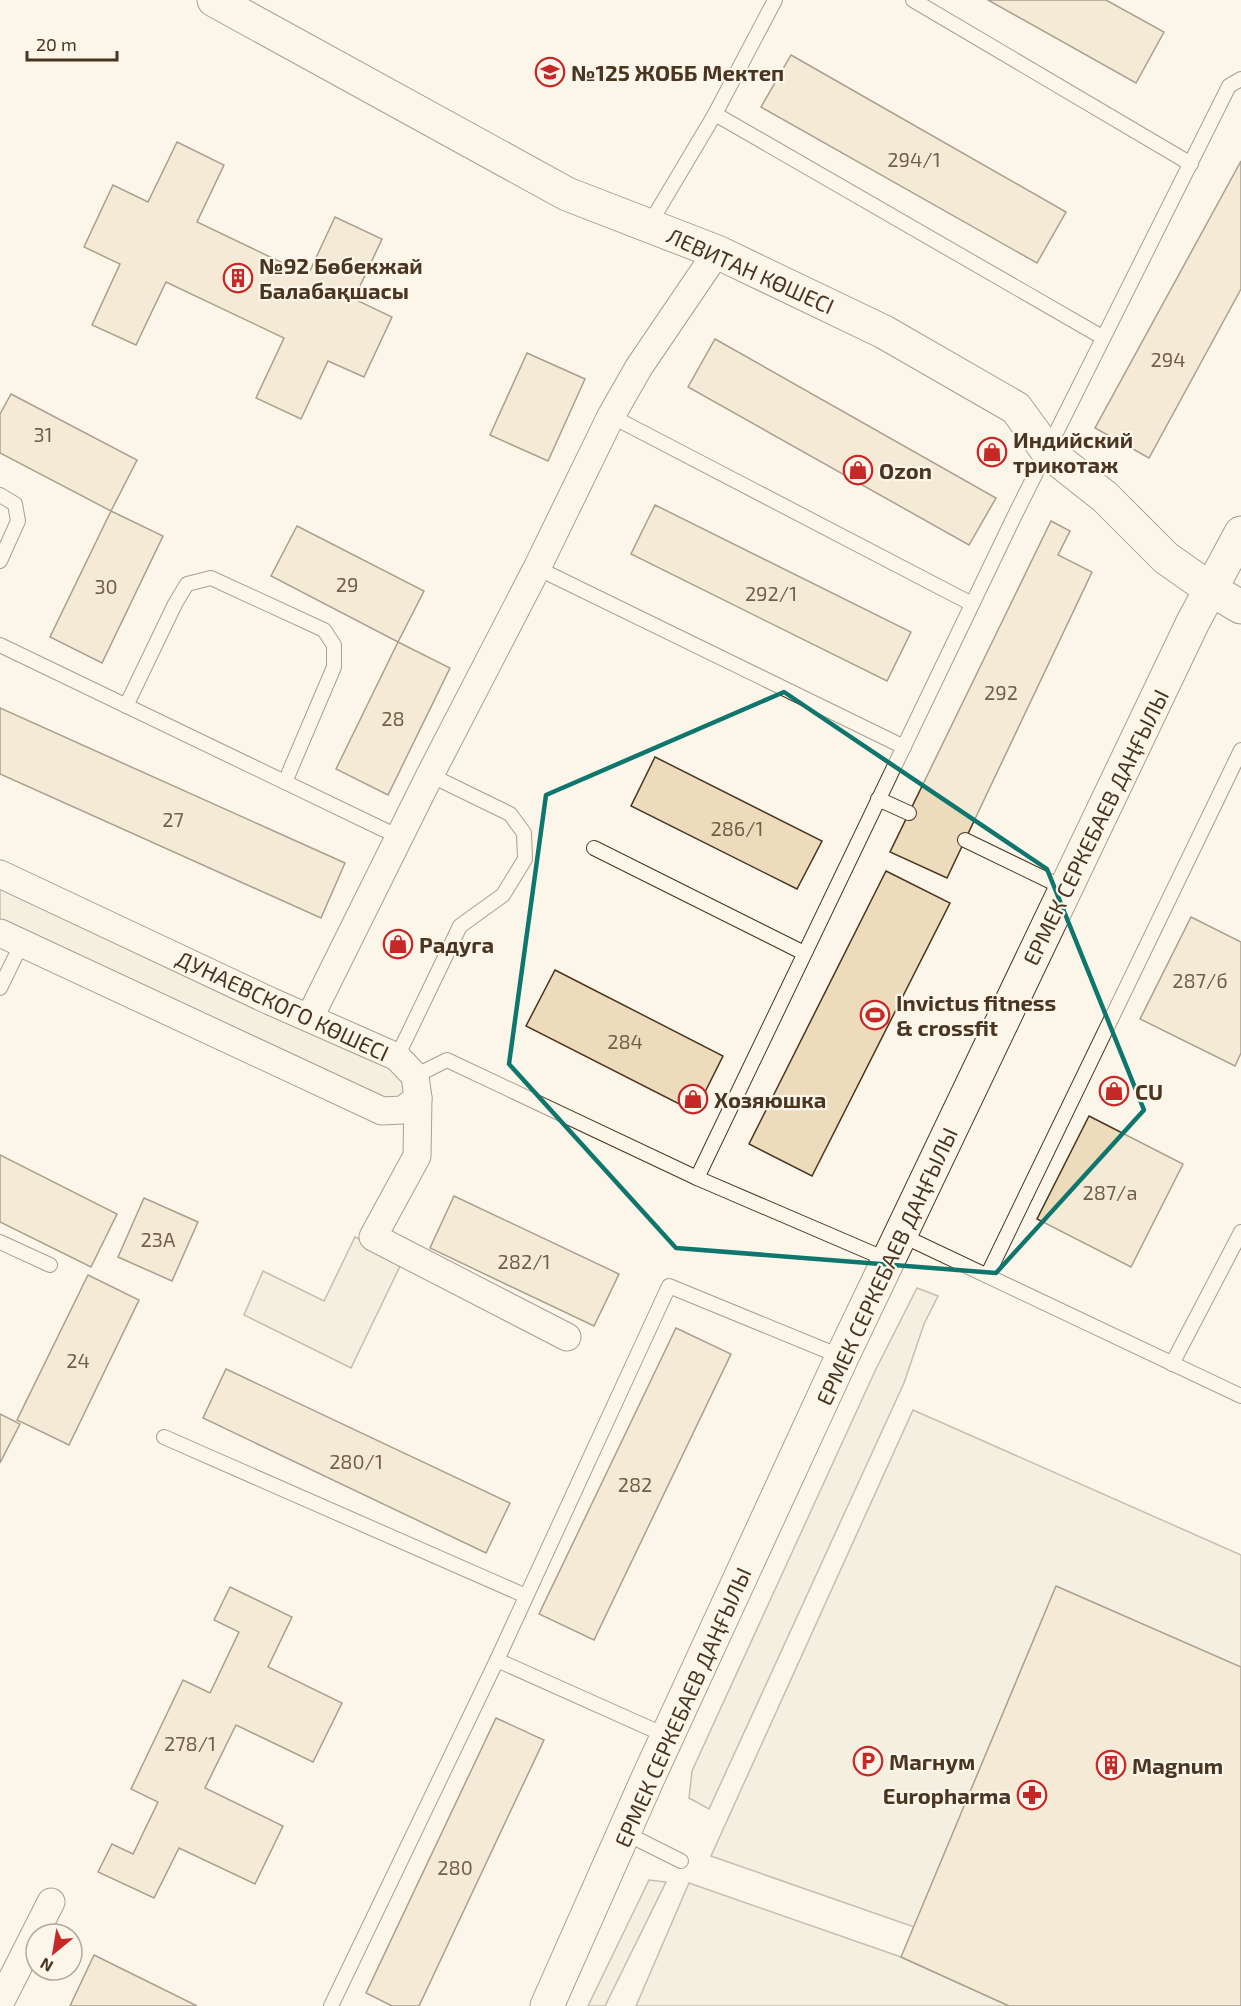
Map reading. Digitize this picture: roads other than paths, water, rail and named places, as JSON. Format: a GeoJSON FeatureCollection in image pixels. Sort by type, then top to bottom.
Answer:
{"type":"FeatureCollection","features":[{"type":"Feature","properties":{"kind":"street","name":"ЛЕВИТАН КӨШЕСІ"},"geometry":{"type":"LineString","coordinates":[[214,0],[567,194],[717,252],[884,332],[1016,408],[1048,452],[1105,497],[1166,558],[1210,589],[1241,607]]}},
{"type":"Feature","properties":{"kind":"street"},"geometry":{"type":"LineString","coordinates":[[310,1017],[430,775],[537,568],[611,416],[639,367],[717,252]]}},
{"type":"Feature","properties":{"kind":"street","name":"ЕРМЕК СЕРКЕБАЕВ ДАҢҒЫЛЫ"},"geometry":{"type":"LineString","coordinates":[[547,2006],[842,1357],[1064,888],[1210,589],[1241,533]]}},
{"type":"Feature","properties":{"kind":"street","name":"ДУНАЕВСКОГО КӨШЕСІ"},"geometry":{"type":"LineString","coordinates":[[0,874],[260,996],[310,1017],[410,1077]]}},
{"type":"Feature","properties":{"kind":"street"},"geometry":{"type":"LineString","coordinates":[[11,938],[382,1111],[403,1110],[410,1077]]}},
{"type":"Feature","properties":{"kind":"street"},"geometry":{"type":"LineString","coordinates":[[410,1077],[417,1156],[373,1237],[567,1337]]}},
{"type":"Feature","properties":{"kind":"street"},"geometry":{"type":"LineString","coordinates":[[0,2003],[51,1902]]}},
{"type":"Feature","properties":{"kind":"lane"},"geometry":{"type":"LineString","coordinates":[[649,225],[715,114],[775,0]]}},
{"type":"Feature","properties":{"kind":"lane"},"geometry":{"type":"LineString","coordinates":[[913,0],[1191,164]]}},
{"type":"Feature","properties":{"kind":"lane"},"geometry":{"type":"LineString","coordinates":[[696,1178],[1102,337],[1229,86],[1241,79]]}},
{"type":"Feature","properties":{"kind":"lane"},"geometry":{"type":"LineString","coordinates":[[715,114],[1102,337]]}},
{"type":"Feature","properties":{"kind":"lane"},"geometry":{"type":"LineString","coordinates":[[611,416],[972,604]]}},
{"type":"Feature","properties":{"kind":"lane"},"geometry":{"type":"LineString","coordinates":[[0,495],[15,504],[18,521],[0,561]]}},
{"type":"Feature","properties":{"kind":"lane"},"geometry":{"type":"LineString","coordinates":[[537,568],[903,747]]}},
{"type":"Feature","properties":{"kind":"lane"},"geometry":{"type":"LineString","coordinates":[[126,706],[187,584],[211,578],[324,630],[334,645],[334,667],[285,782]]}},
{"type":"Feature","properties":{"kind":"lane"},"geometry":{"type":"LineString","coordinates":[[0,645],[399,837]]}},
{"type":"Feature","properties":{"kind":"lane"},"geometry":{"type":"LineString","coordinates":[[987,1276],[1241,750]]}},
{"type":"Feature","properties":{"kind":"lane"},"geometry":{"type":"LineString","coordinates":[[410,1077],[460,926],[504,895],[525,859],[524,833],[510,814],[430,775]]}},
{"type":"Feature","properties":{"kind":"lane"},"geometry":{"type":"LineString","coordinates":[[878,799],[909,813]]}},
{"type":"Feature","properties":{"kind":"lane"},"geometry":{"type":"LineString","coordinates":[[965,840],[1064,888]]}},
{"type":"Feature","properties":{"kind":"lane"},"geometry":{"type":"LineString","coordinates":[[594,848],[804,953]]}},
{"type":"Feature","properties":{"kind":"lane"},"geometry":{"type":"LineString","coordinates":[[0,988],[11,938]]}},
{"type":"Feature","properties":{"kind":"lane"},"geometry":{"type":"LineString","coordinates":[[410,1077],[447,1060],[696,1178],[895,1247],[987,1276],[1241,1396]]}},
{"type":"Feature","properties":{"kind":"lane"},"geometry":{"type":"LineString","coordinates":[[1172,1364],[1241,1232]]}},
{"type":"Feature","properties":{"kind":"lane"},"geometry":{"type":"LineString","coordinates":[[0,1242],[50,1265]]}},
{"type":"Feature","properties":{"kind":"lane"},"geometry":{"type":"LineString","coordinates":[[331,2006],[497,1660],[669,1286],[842,1357]]}},
{"type":"Feature","properties":{"kind":"lane"},"geometry":{"type":"LineString","coordinates":[[164,1437],[526,1596]]}},
{"type":"Feature","properties":{"kind":"lane"},"geometry":{"type":"LineString","coordinates":[[497,1660],[668,1737]]}},
{"type":"Feature","properties":{"kind":"lane"},"geometry":{"type":"LineString","coordinates":[[625,1833],[681,1861]]}},
{"type":"Feature","properties":{"kind":"place","name":"№125 ЖОББ Мектеп"},"geometry":{"type":"Point","coordinates":[550,72]}},
{"type":"Feature","properties":{"kind":"place","name":"№92 Бөбекжай Балабақшасы"},"geometry":{"type":"Point","coordinates":[238,278]}},
{"type":"Feature","properties":{"kind":"place","name":"Индийский трикотаж"},"geometry":{"type":"Point","coordinates":[992,452]}},
{"type":"Feature","properties":{"kind":"place","name":"Ozon"},"geometry":{"type":"Point","coordinates":[858,470]}},
{"type":"Feature","properties":{"kind":"place","name":"Радуга"},"geometry":{"type":"Point","coordinates":[398,944]}},
{"type":"Feature","properties":{"kind":"place","name":"Invictus fitness & crossfit"},"geometry":{"type":"Point","coordinates":[875,1015]}},
{"type":"Feature","properties":{"kind":"place","name":"CU"},"geometry":{"type":"Point","coordinates":[1114,1091]}},
{"type":"Feature","properties":{"kind":"place","name":"Хозяюшка"},"geometry":{"type":"Point","coordinates":[693,1099]}},
{"type":"Feature","properties":{"kind":"place","name":"Магнум"},"geometry":{"type":"Point","coordinates":[868,1761]}},
{"type":"Feature","properties":{"kind":"place","name":"Magnum"},"geometry":{"type":"Point","coordinates":[1111,1765]}},
{"type":"Feature","properties":{"kind":"place","name":"Europharma"},"geometry":{"type":"Point","coordinates":[1032,1795]}}]}
